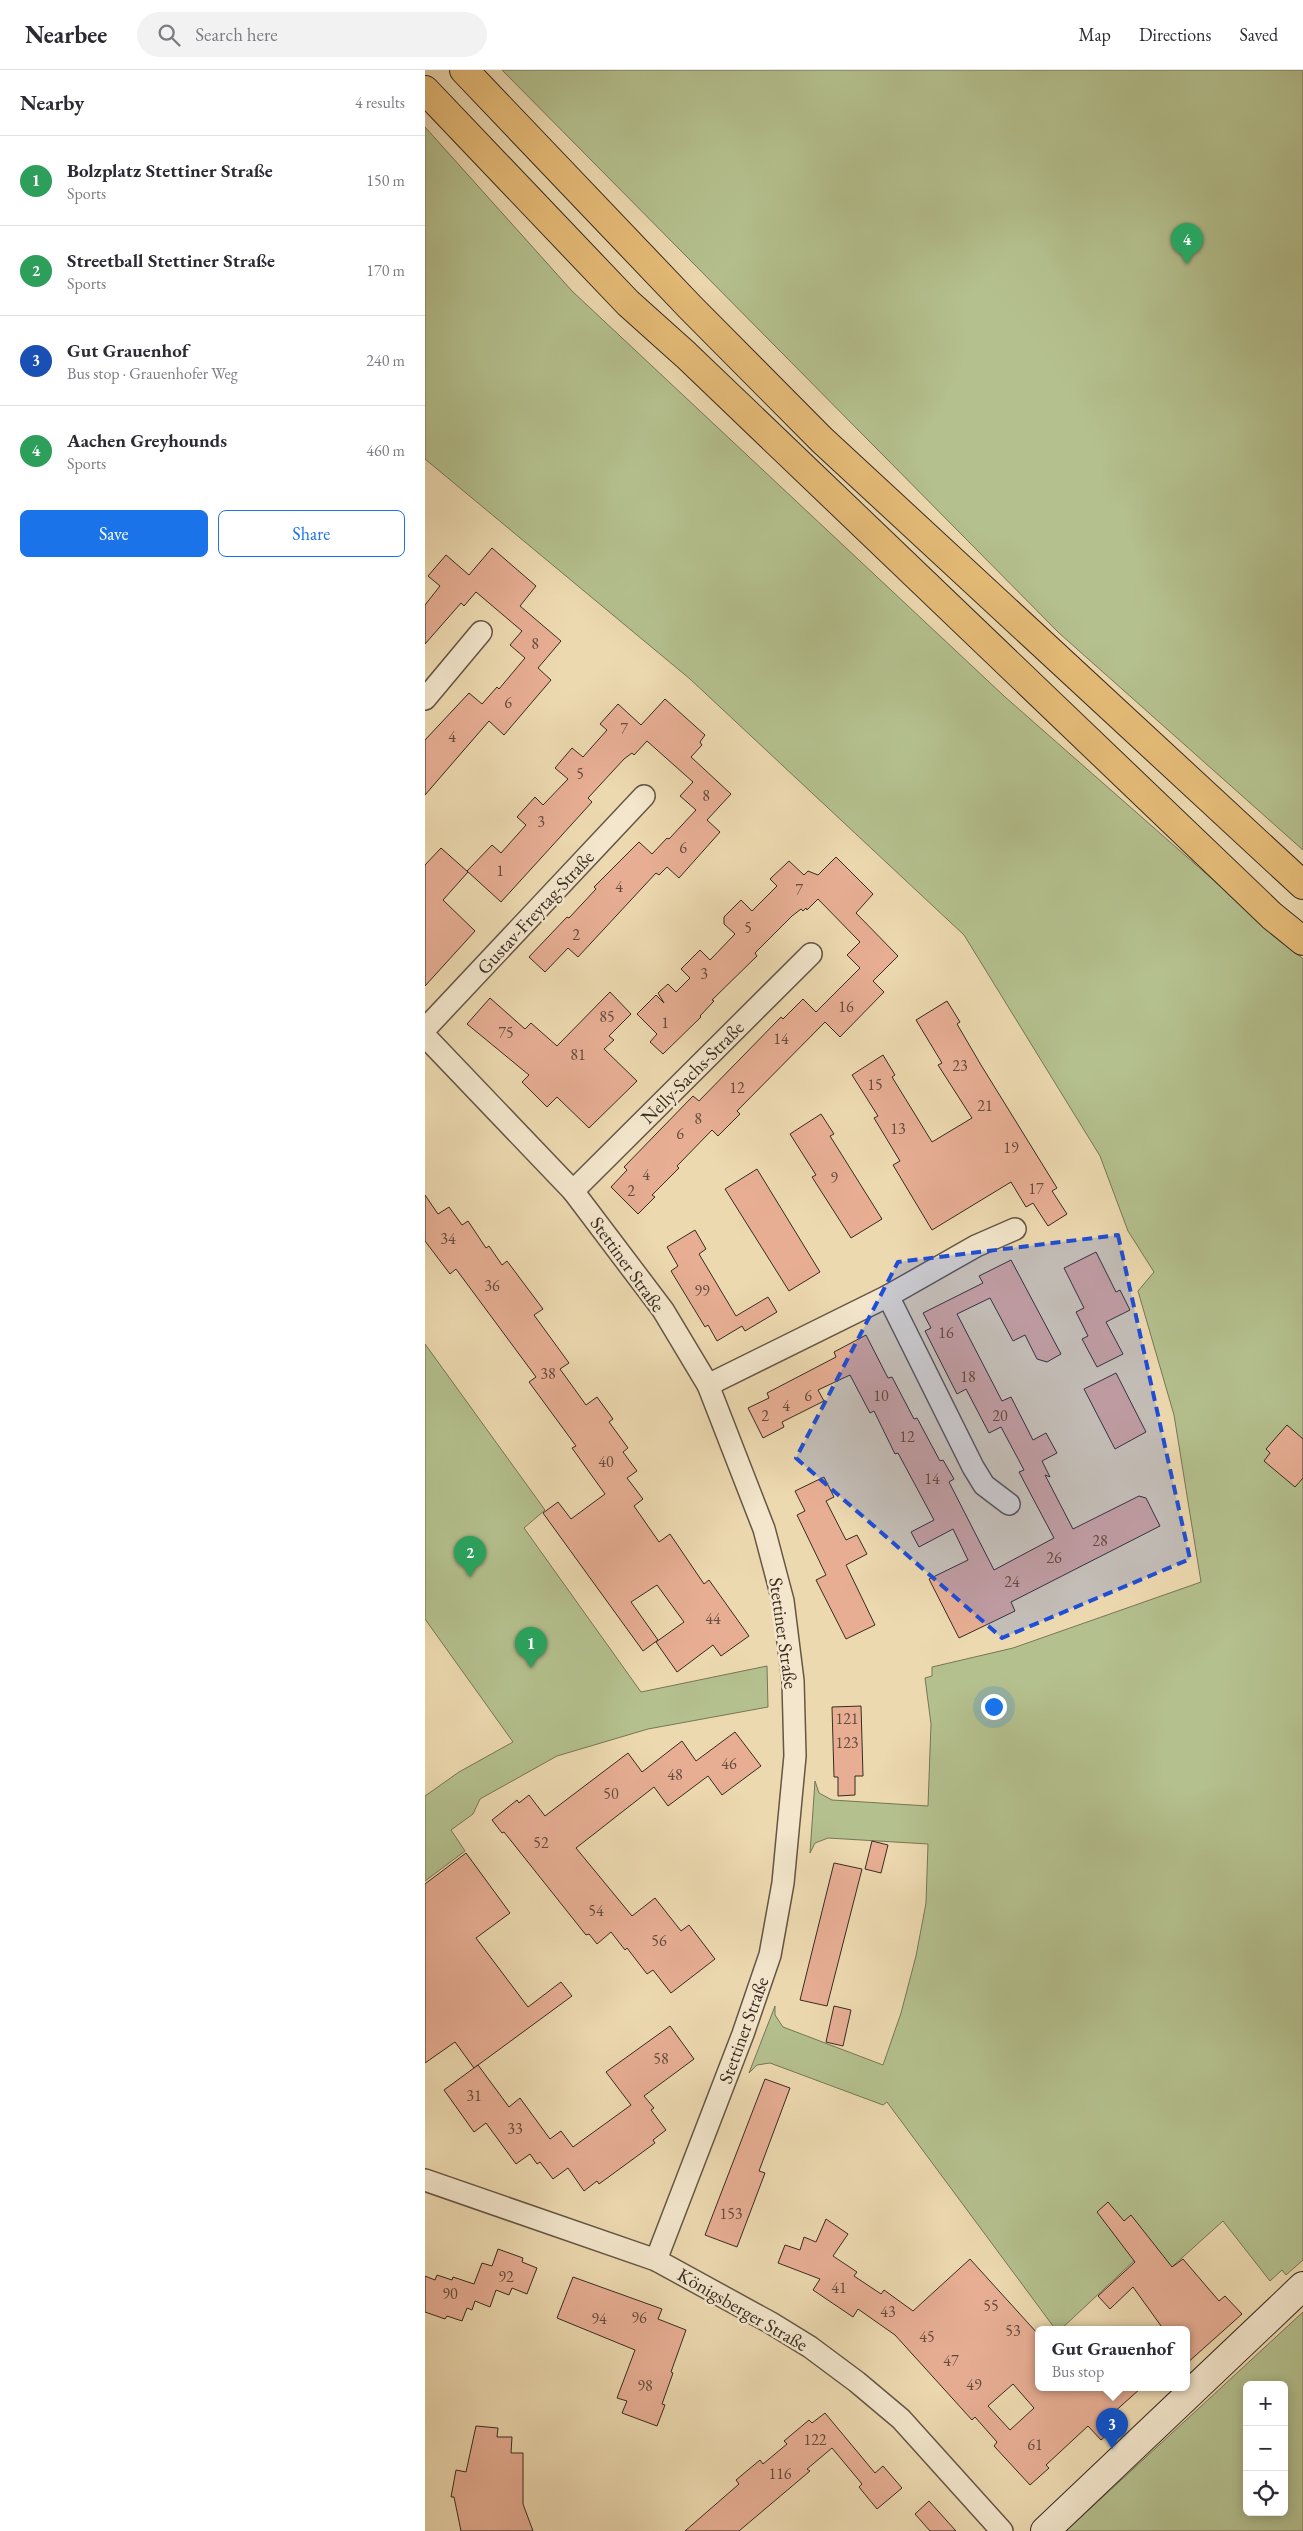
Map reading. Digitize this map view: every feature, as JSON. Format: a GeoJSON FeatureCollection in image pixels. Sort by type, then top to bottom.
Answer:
{"type":"FeatureCollection","features":[{"type":"Feature","properties":{"kind":"highway"},"geometry":{"type":"LineString","coordinates":[[464,70],[690,307],[822,440],[1303,885]]}},
{"type":"Feature","properties":{"kind":"highway"},"geometry":{"type":"LineString","coordinates":[[425,90],[628,303],[686,355],[1272,916],[1303,941]]}},
{"type":"Feature","properties":{"kind":"street"},"geometry":{"type":"LineString","coordinates":[[425,699],[481,632]]}},
{"type":"Feature","properties":{"kind":"street","name":"Gustav-Freytag-Straße"},"geometry":{"type":"LineString","coordinates":[[425,1028],[644,796]]}},
{"type":"Feature","properties":{"kind":"street","name":"Nelly-Sachs-Straße"},"geometry":{"type":"LineString","coordinates":[[573,1191],[811,954]]}},
{"type":"Feature","properties":{"kind":"street","name":"Stettiner Straße"},"geometry":{"type":"LineString","coordinates":[[425,1036],[573,1191],[618,1248],[663,1310],[708,1385],[763,1529],[783,1601],[793,1680],[795,1756],[784,1874],[770,1955],[739,2043],[656,2260]]}},
{"type":"Feature","properties":{"kind":"street"},"geometry":{"type":"LineString","coordinates":[[708,1385],[888,1296],[976,1246],[1015,1228]]}},
{"type":"Feature","properties":{"kind":"street"},"geometry":{"type":"LineString","coordinates":[[888,1296],[973,1467],[984,1485],[1009,1504]]}},
{"type":"Feature","properties":{"kind":"street","name":"Königsberger Straße"},"geometry":{"type":"LineString","coordinates":[[425,2180],[656,2260],[771,2323],[857,2382],[901,2419],[1002,2531]]}},
{"type":"Feature","properties":{"kind":"street"},"geometry":{"type":"LineString","coordinates":[[1045,2531],[1303,2286]]}},
{"type":"Feature","properties":{"kind":"highlighted area"},"geometry":{"type":"Polygon","coordinates":[[[1118,1235],[1190,1559],[1002,1638],[796,1458],[898,1262],[1118,1235]]]}},
{"type":"Feature","properties":{"kind":"green space"},"geometry":{"type":"Polygon","coordinates":[[[502,70],[1303,70],[1303,850],[1059,633],[502,70]]]}},
{"type":"Feature","properties":{"kind":"green space"},"geometry":{"type":"Polygon","coordinates":[[[425,127],[572,291],[1004,696],[1303,959],[1303,2260],[1286,2275],[1282,2270],[1270,2281],[1223,2221],[1154,2283],[1135,2260],[1064,2326],[1053,2326],[887,2102],[883,2105],[770,2063],[757,2065],[749,2073],[775,2006],[775,2015],[783,2027],[883,2065],[901,2013],[916,1956],[926,1903],[928,1844],[828,1838],[815,1843],[810,1853],[815,1781],[819,1793],[832,1800],[928,1806],[931,1724],[925,1678],[932,1676],[932,1667],[1013,1648],[1201,1582],[1174,1415],[1138,1291],[1154,1272],[1128,1231],[1100,1156],[964,935],[690,679],[425,459],[425,127]]]}},
{"type":"Feature","properties":{"kind":"green space"},"geometry":{"type":"Polygon","coordinates":[[[425,1344],[545,1510],[524,1528],[641,1692],[767,1666],[768,1707],[648,1729],[557,1756],[480,1799],[473,1814],[451,1830],[465,1851],[425,1881],[425,1796],[459,1772],[513,1742],[425,1619],[425,1344]]]}},
{"type":"Feature","properties":{"kind":"green space"},"geometry":{"type":"Polygon","coordinates":[[[1303,2312],[1303,2531],[1066,2531],[1303,2312]]]}},
{"type":"Feature","properties":{"kind":"building"},"geometry":{"type":"Polygon","coordinates":[[[492,548],[536,586],[520,606],[561,641],[538,668],[551,680],[504,735],[489,721],[425,795],[425,740],[469,693],[482,704],[497,687],[499,689],[525,658],[510,645],[522,631],[476,592],[464,606],[461,603],[425,644],[425,605],[440,586],[428,576],[446,555],[469,575],[492,548]]]}},
{"type":"Feature","properties":{"kind":"building"},"geometry":{"type":"Polygon","coordinates":[[[665,699],[705,735],[700,742],[702,745],[691,757],[731,794],[707,820],[720,832],[679,878],[667,867],[659,875],[656,873],[578,957],[568,948],[545,972],[529,957],[567,917],[569,918],[596,889],[594,887],[639,842],[652,854],[667,838],[669,839],[696,810],[680,796],[693,782],[647,741],[634,755],[632,753],[624,759],[588,798],[592,802],[501,902],[467,871],[492,845],[501,853],[526,825],[517,817],[535,797],[543,805],[568,779],[555,768],[572,748],[583,757],[607,730],[600,724],[618,704],[641,725],[665,699]]]}},
{"type":"Feature","properties":{"kind":"building"},"geometry":{"type":"Polygon","coordinates":[[[441,848],[468,872],[443,900],[475,931],[425,986],[425,865],[441,848]]]}},
{"type":"Feature","properties":{"kind":"building"},"geometry":{"type":"Polygon","coordinates":[[[836,857],[873,894],[856,913],[898,956],[873,981],[884,992],[840,1037],[825,1022],[737,1111],[740,1114],[718,1136],[712,1130],[677,1166],[679,1168],[652,1195],[655,1197],[638,1214],[611,1187],[627,1170],[624,1167],[693,1096],[699,1101],[781,1017],[783,1019],[803,999],[816,1012],[860,968],[847,955],[860,942],[818,899],[807,910],[806,908],[803,911],[801,909],[792,916],[755,953],[757,956],[712,1000],[714,1001],[701,1017],[663,1054],[650,1042],[657,1034],[637,1014],[656,995],[664,1003],[658,993],[668,984],[676,992],[690,978],[681,969],[700,950],[710,960],[735,934],[724,924],[724,917],[741,900],[752,911],[777,886],[770,879],[789,861],[804,875],[808,871],[818,875],[836,857]]]}},
{"type":"Feature","properties":{"kind":"building"},"geometry":{"type":"Polygon","coordinates":[[[610,992],[631,1014],[609,1036],[614,1040],[604,1049],[637,1081],[589,1128],[557,1097],[547,1107],[522,1082],[529,1075],[467,1024],[490,998],[525,1029],[531,1023],[557,1046],[610,992]]]}},
{"type":"Feature","properties":{"kind":"building"},"geometry":{"type":"Polygon","coordinates":[[[947,1001],[960,1022],[957,1024],[981,1065],[1057,1188],[1052,1191],[1067,1214],[1048,1226],[1033,1203],[1026,1207],[1011,1182],[932,1230],[893,1165],[900,1161],[874,1118],[878,1116],[852,1075],[883,1055],[895,1075],[892,1077],[932,1142],[972,1118],[938,1065],[942,1063],[916,1020],[947,1001]]]}},
{"type":"Feature","properties":{"kind":"building"},"geometry":{"type":"Polygon","coordinates":[[[821,1114],[834,1134],[830,1136],[882,1219],[851,1238],[812,1177],[816,1175],[790,1134],[821,1114]]]}},
{"type":"Feature","properties":{"kind":"building"},"geometry":{"type":"Polygon","coordinates":[[[757,1169],[820,1272],[789,1291],[725,1189],[757,1169]]]}},
{"type":"Feature","properties":{"kind":"building"},"geometry":{"type":"Polygon","coordinates":[[[425,1195],[438,1214],[449,1207],[462,1225],[468,1221],[486,1248],[489,1246],[502,1265],[507,1261],[543,1309],[534,1315],[569,1363],[560,1369],[586,1405],[597,1397],[613,1419],[609,1422],[628,1448],[623,1452],[637,1471],[627,1478],[643,1499],[634,1506],[659,1542],[670,1534],[704,1584],[709,1580],[749,1636],[721,1656],[713,1645],[677,1672],[656,1642],[684,1622],[657,1585],[631,1602],[658,1640],[643,1651],[543,1513],[558,1502],[571,1519],[605,1494],[572,1448],[576,1446],[529,1382],[536,1377],[456,1269],[450,1274],[425,1241],[425,1195]]]}},
{"type":"Feature","properties":{"kind":"building"},"geometry":{"type":"Polygon","coordinates":[[[695,1230],[706,1249],[699,1254],[736,1316],[768,1297],[777,1312],[745,1331],[742,1326],[717,1341],[708,1325],[705,1327],[671,1271],[678,1266],[667,1247],[695,1230]]]}},
{"type":"Feature","properties":{"kind":"building"},"geometry":{"type":"Polygon","coordinates":[[[1096,1252],[1116,1292],[1120,1290],[1130,1310],[1106,1322],[1123,1354],[1097,1367],[1082,1339],[1088,1336],[1076,1312],[1084,1308],[1064,1268],[1096,1252]]]}},
{"type":"Feature","properties":{"kind":"building"},"geometry":{"type":"Polygon","coordinates":[[[1011,1260],[1061,1354],[1047,1362],[1037,1359],[1025,1335],[1013,1341],[990,1298],[957,1314],[1002,1401],[1011,1397],[1033,1440],[1046,1433],[1057,1453],[1042,1461],[1050,1477],[1045,1475],[1073,1529],[1139,1496],[1146,1498],[1160,1526],[1011,1602],[1015,1611],[959,1638],[929,1579],[968,1560],[953,1529],[919,1547],[911,1532],[934,1520],[898,1453],[895,1454],[874,1411],[870,1413],[850,1375],[818,1390],[824,1401],[782,1422],[784,1427],[763,1438],[748,1408],[769,1398],[767,1393],[836,1357],[834,1352],[866,1335],[888,1378],[892,1377],[914,1419],[917,1418],[940,1461],[943,1460],[954,1479],[949,1482],[994,1570],[1054,1538],[1019,1472],[1024,1470],[1001,1427],[989,1433],[966,1389],[957,1394],[925,1331],[931,1328],[923,1313],[983,1283],[979,1276],[1011,1260]]]}},
{"type":"Feature","properties":{"kind":"building"},"geometry":{"type":"Polygon","coordinates":[[[1116,1373],[1146,1432],[1115,1449],[1084,1389],[1116,1373]]]}},
{"type":"Feature","properties":{"kind":"building"},"geometry":{"type":"Polygon","coordinates":[[[1287,1425],[1303,1439],[1303,1478],[1295,1487],[1264,1461],[1270,1453],[1266,1449],[1287,1425]]]}},
{"type":"Feature","properties":{"kind":"building"},"geometry":{"type":"Polygon","coordinates":[[[824,1477],[834,1497],[826,1501],[846,1540],[857,1535],[867,1554],[846,1565],[875,1625],[846,1639],[816,1580],[826,1575],[797,1515],[805,1511],[795,1491],[824,1477]]]}},
{"type":"Feature","properties":{"kind":"building"},"geometry":{"type":"Polygon","coordinates":[[[861,1706],[863,1776],[855,1776],[855,1795],[838,1796],[838,1777],[834,1777],[832,1707],[861,1706]]]}},
{"type":"Feature","properties":{"kind":"building"},"geometry":{"type":"Polygon","coordinates":[[[735,1732],[761,1766],[722,1795],[708,1776],[668,1806],[654,1787],[576,1848],[632,1916],[655,1898],[681,1931],[689,1925],[715,1959],[671,1993],[653,1970],[647,1974],[627,1948],[625,1950],[611,1932],[597,1944],[589,1934],[586,1935],[504,1832],[502,1833],[492,1820],[517,1800],[519,1803],[529,1795],[545,1816],[628,1753],[642,1772],[682,1741],[696,1761],[735,1732]]]}},
{"type":"Feature","properties":{"kind":"building"},"geometry":{"type":"Polygon","coordinates":[[[872,1841],[888,1845],[881,1873],[865,1869],[872,1841]]]}},
{"type":"Feature","properties":{"kind":"building"},"geometry":{"type":"Polygon","coordinates":[[[466,1853],[510,1913],[476,1938],[528,2007],[561,1982],[572,1996],[474,2068],[455,2042],[425,2063],[425,1884],[466,1853]]]}},
{"type":"Feature","properties":{"kind":"building"},"geometry":{"type":"Polygon","coordinates":[[[834,1863],[862,1869],[827,2006],[800,2000],[834,1863]]]}},
{"type":"Feature","properties":{"kind":"building"},"geometry":{"type":"Polygon","coordinates":[[[834,2006],[851,2010],[843,2046],[826,2042],[834,2006]]]}},
{"type":"Feature","properties":{"kind":"building"},"geometry":{"type":"Polygon","coordinates":[[[670,2026],[694,2059],[644,2096],[654,2108],[651,2110],[666,2130],[653,2140],[655,2143],[599,2184],[597,2181],[584,2191],[568,2168],[553,2179],[540,2162],[537,2164],[530,2154],[516,2164],[486,2123],[474,2132],[444,2090],[478,2065],[509,2107],[520,2098],[550,2139],[561,2131],[573,2147],[631,2105],[606,2072],[670,2026]]]}},
{"type":"Feature","properties":{"kind":"building"},"geometry":{"type":"Polygon","coordinates":[[[765,2079],[790,2088],[759,2171],[765,2173],[737,2247],[705,2235],[765,2079]]]}},
{"type":"Feature","properties":{"kind":"building"},"geometry":{"type":"Polygon","coordinates":[[[1108,2202],[1124,2221],[1131,2215],[1172,2267],[1183,2259],[1219,2301],[1225,2296],[1242,2314],[1190,2360],[1190,2326],[1161,2326],[1133,2287],[1110,2309],[1098,2296],[1135,2262],[1097,2212],[1108,2202]]]}},
{"type":"Feature","properties":{"kind":"building"},"geometry":{"type":"Polygon","coordinates":[[[826,2219],[848,2234],[833,2256],[857,2272],[854,2276],[881,2294],[884,2290],[913,2311],[970,2259],[1035,2331],[1035,2391],[1138,2391],[1112,2414],[1120,2423],[1101,2440],[1088,2426],[1046,2465],[1049,2468],[1030,2485],[994,2446],[997,2442],[975,2417],[972,2420],[895,2335],[858,2309],[853,2317],[813,2290],[820,2279],[778,2263],[785,2245],[800,2250],[804,2237],[816,2242],[826,2219]],[[1013,2384],[988,2406],[1010,2430],[1034,2408],[1013,2384]]]}},
{"type":"Feature","properties":{"kind":"building"},"geometry":{"type":"Polygon","coordinates":[[[498,2249],[523,2258],[522,2262],[537,2268],[527,2294],[512,2288],[509,2295],[496,2290],[490,2307],[475,2301],[472,2310],[467,2308],[462,2321],[447,2316],[445,2319],[425,2312],[425,2276],[435,2280],[437,2275],[452,2280],[453,2277],[474,2284],[482,2263],[492,2266],[498,2249]]]}},
{"type":"Feature","properties":{"kind":"building"},"geometry":{"type":"Polygon","coordinates":[[[573,2277],[662,2309],[658,2319],[686,2330],[671,2372],[673,2373],[662,2404],[665,2405],[657,2426],[622,2413],[627,2401],[617,2398],[635,2350],[557,2318],[573,2277]]]}},
{"type":"Feature","properties":{"kind":"building"},"geometry":{"type":"Polygon","coordinates":[[[825,2413],[875,2473],[883,2466],[902,2488],[877,2509],[859,2487],[862,2484],[832,2448],[807,2469],[810,2471],[739,2531],[685,2531],[739,2484],[736,2480],[760,2460],[763,2464],[787,2444],[784,2441],[809,2420],[812,2423],[825,2413]]]}},
{"type":"Feature","properties":{"kind":"building"},"geometry":{"type":"Polygon","coordinates":[[[476,2426],[498,2428],[497,2437],[512,2437],[511,2453],[523,2453],[523,2504],[533,2531],[461,2531],[454,2497],[451,2497],[456,2470],[466,2472],[476,2426]]]}},
{"type":"Feature","properties":{"kind":"building"},"geometry":{"type":"Polygon","coordinates":[[[929,2501],[956,2531],[930,2531],[915,2514],[929,2501]]]}},
{"type":"Feature","properties":{"kind":"place","name":"Aachen Greyhounds"},"geometry":{"type":"Point","coordinates":[1187,264]}},
{"type":"Feature","properties":{"kind":"place","name":"Streetball Stettiner Straße"},"geometry":{"type":"Point","coordinates":[470,1577]}},
{"type":"Feature","properties":{"kind":"place","name":"Bolzplatz Stettiner Straße"},"geometry":{"type":"Point","coordinates":[531,1668]}},
{"type":"Feature","properties":{"kind":"place","name":"Gut Grauenhof"},"geometry":{"type":"Point","coordinates":[1112,2449]}}]}
